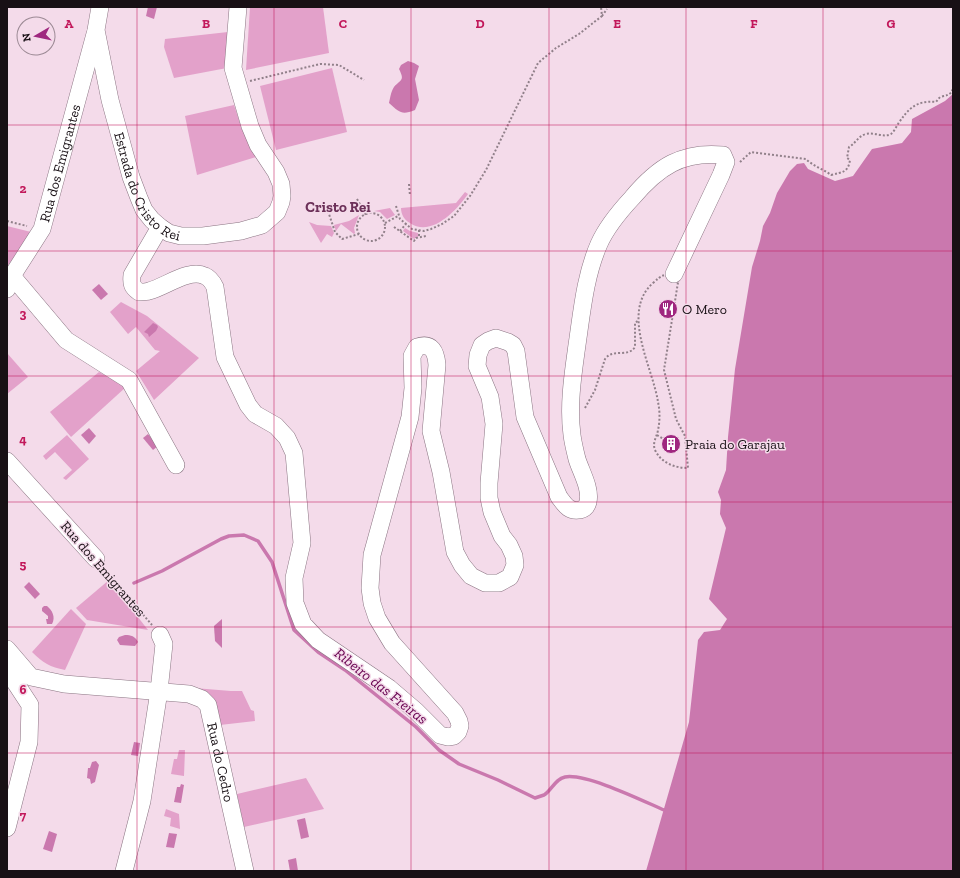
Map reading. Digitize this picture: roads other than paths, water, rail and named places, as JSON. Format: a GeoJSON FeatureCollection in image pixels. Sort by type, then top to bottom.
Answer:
{"type":"FeatureCollection","features":[{"type":"Feature","properties":{"kind":"street","name":"Estrada do Cristo Rei"},"geometry":{"type":"LineString","coordinates":[[100,7],[96,30],[110,100],[131,177],[144,210],[152,220],[169,232],[181,236],[203,236],[241,231],[262,225],[277,212],[282,196],[281,184],[276,172],[258,145],[253,133],[233,68],[238,7]]}},
{"type":"Feature","properties":{"kind":"street","name":"Rua dos Emigrantes"},"geometry":{"type":"LineString","coordinates":[[10,283],[42,230],[96,30]]}},
{"type":"Feature","properties":{"kind":"street"},"geometry":{"type":"LineString","coordinates":[[160,227],[132,275],[131,282],[133,287],[139,292],[149,291],[187,276],[197,274],[205,276],[212,281],[215,287],[225,357],[235,378],[248,405],[255,414],[276,426],[287,438],[294,453],[302,543],[294,578],[295,604],[303,624],[318,640],[389,688],[416,711],[440,735],[448,737],[454,736],[458,732],[460,726],[459,721],[455,714],[392,643],[377,618],[372,603],[370,588],[372,556],[410,417],[413,388],[412,356],[417,347],[422,346],[430,347],[436,354],[437,365],[431,432],[441,472],[455,552],[462,565],[471,576],[486,583],[499,583],[510,577],[516,564],[509,545],[502,536],[492,512],[489,498],[494,424],[490,397],[477,366],[478,355],[482,345],[496,338],[503,339],[513,345],[516,351],[525,417],[559,497],[567,508],[574,511],[583,510],[588,504],[589,492],[577,458],[572,435],[570,413],[571,389],[583,303],[590,266],[599,243],[612,221],[658,171],[674,161],[707,153],[723,155],[726,162],[723,170],[677,275]]}},
{"type":"Feature","properties":{"kind":"street"},"geometry":{"type":"LineString","coordinates":[[10,283],[66,340],[129,380],[176,464]]}},
{"type":"Feature","properties":{"kind":"street","name":"Rua dos Emigrantes"},"geometry":{"type":"LineString","coordinates":[[7,461],[96,559]]}},
{"type":"Feature","properties":{"kind":"street"},"geometry":{"type":"LineString","coordinates":[[124,871],[142,800],[159,691],[164,644],[160,635]]}},
{"type":"Feature","properties":{"kind":"street","name":"Rua do Cedro"},"geometry":{"type":"LineString","coordinates":[[7,650],[31,677],[64,684],[189,694],[202,699],[208,705],[245,871]]}},
{"type":"Feature","properties":{"kind":"street"},"geometry":{"type":"LineString","coordinates":[[7,670],[30,705],[29,742],[7,828]]}},
{"type":"Feature","properties":{"kind":"waterway","name":"Ribeiro das Freiras"},"geometry":{"type":"LineString","coordinates":[[134,583],[162,571],[221,539],[229,536],[244,535],[258,541],[272,562],[294,630],[318,652],[345,670],[416,727],[439,750],[459,764],[498,780],[535,798],[544,795],[556,782],[562,778],[574,777],[600,783],[664,810]]}},
{"type":"Feature","properties":{"kind":"place","name":"O Mero"},"geometry":{"type":"Point","coordinates":[668,309]}},
{"type":"Feature","properties":{"kind":"place","name":"Praia do Garajau"},"geometry":{"type":"Point","coordinates":[671,444]}},
{"type":"Feature","properties":{"kind":"district","name":"Cristo Rei"},"geometry":{"type":"Point","coordinates":[338,207]}}]}
